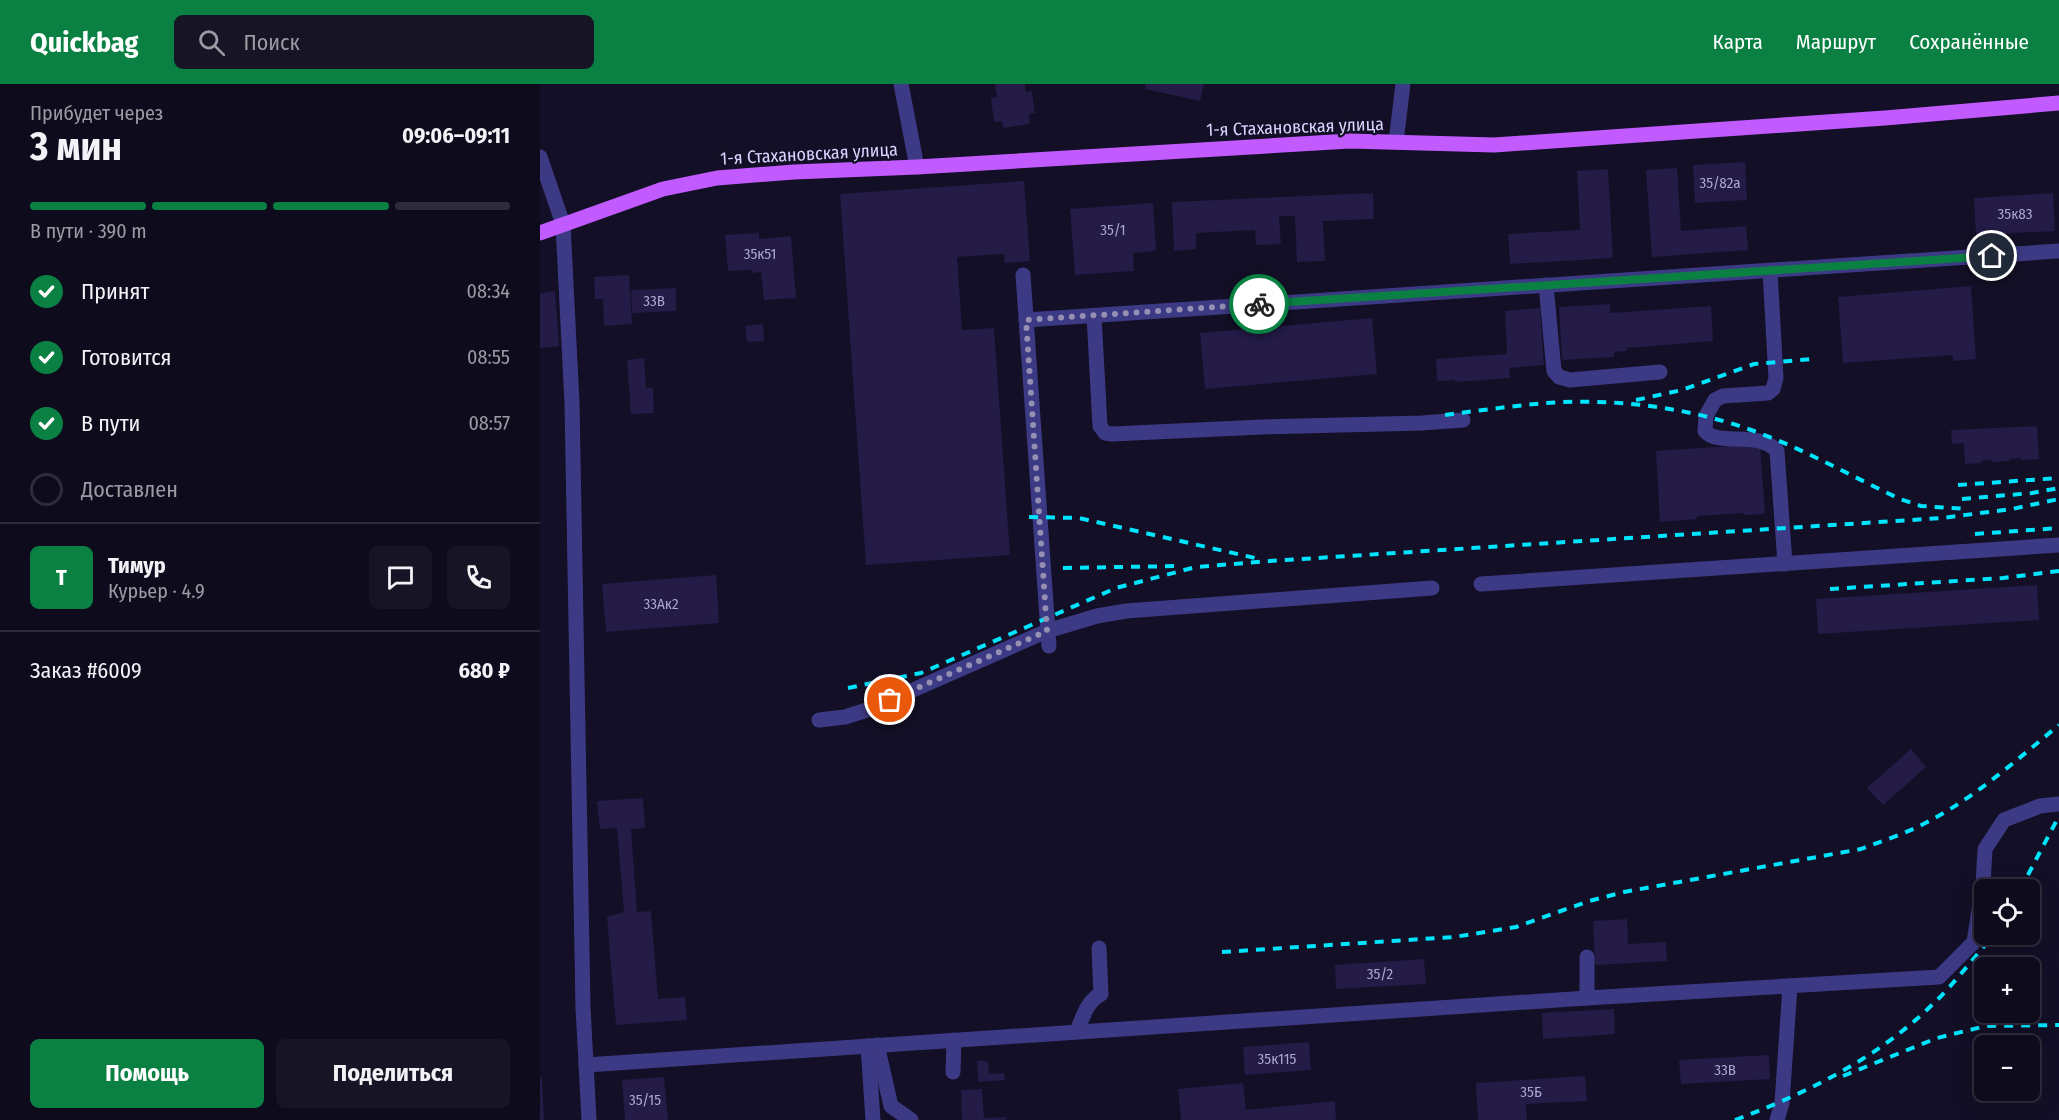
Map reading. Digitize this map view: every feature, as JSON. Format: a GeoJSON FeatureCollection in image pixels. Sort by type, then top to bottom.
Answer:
{"type":"FeatureCollection","features":[{"type":"Feature","properties":{"kind":"main road","name":"1-я Стахановская улица"},"geometry":{"type":"LineString","coordinates":[[540,233],[663,189],[717,178],[1350,141],[1494,145],[2059,103]]}},
{"type":"Feature","properties":{"kind":"lane"},"geometry":{"type":"LineString","coordinates":[[901,84],[917,167]]}},
{"type":"Feature","properties":{"kind":"lane"},"geometry":{"type":"LineString","coordinates":[[1396,142],[1403,84]]}},
{"type":"Feature","properties":{"kind":"lane"},"geometry":{"type":"LineString","coordinates":[[540,157],[563,224],[572,403],[589,1120]]}},
{"type":"Feature","properties":{"kind":"lane"},"geometry":{"type":"LineString","coordinates":[[1026,320],[2059,251]]}},
{"type":"Feature","properties":{"kind":"lane"},"geometry":{"type":"LineString","coordinates":[[1770,271],[1776,378],[1773,389],[1768,393],[1724,396],[1715,400],[1704,423],[1705,431],[1713,437],[1764,442],[1777,451],[1785,564]]}},
{"type":"Feature","properties":{"kind":"lane"},"geometry":{"type":"LineString","coordinates":[[1023,276],[1049,646]]}},
{"type":"Feature","properties":{"kind":"lane"},"geometry":{"type":"LineString","coordinates":[[1546,285],[1554,371],[1559,377],[1570,380],[1660,372]]}},
{"type":"Feature","properties":{"kind":"lane"},"geometry":{"type":"LineString","coordinates":[[1094,315],[1100,426],[1105,433],[1463,420]]}},
{"type":"Feature","properties":{"kind":"lane"},"geometry":{"type":"LineString","coordinates":[[1481,584],[2059,545]]}},
{"type":"Feature","properties":{"kind":"lane"},"geometry":{"type":"LineString","coordinates":[[819,720],[845,717],[870,709],[1047,631],[1097,616],[1126,611],[1432,588]]}},
{"type":"Feature","properties":{"kind":"lane"},"geometry":{"type":"LineString","coordinates":[[586,1065],[1077,1031],[1940,977],[1974,942],[1983,885],[1985,849],[2004,820],[2040,806],[2059,804]]}},
{"type":"Feature","properties":{"kind":"lane"},"geometry":{"type":"LineString","coordinates":[[1077,1031],[1086,1008],[1095,997],[1101,994],[1099,948]]}},
{"type":"Feature","properties":{"kind":"lane"},"geometry":{"type":"LineString","coordinates":[[1587,957],[1587,998]]}},
{"type":"Feature","properties":{"kind":"lane"},"geometry":{"type":"LineString","coordinates":[[1777,1120],[1782,1103],[1790,986]]}},
{"type":"Feature","properties":{"kind":"lane"},"geometry":{"type":"LineString","coordinates":[[953,1072],[954,1040]]}},
{"type":"Feature","properties":{"kind":"lane"},"geometry":{"type":"LineString","coordinates":[[872,1045],[873,1120]]}},
{"type":"Feature","properties":{"kind":"lane"},"geometry":{"type":"LineString","coordinates":[[872,1045],[891,1106],[911,1120]]}},
{"type":"Feature","properties":{"kind":"building"},"geometry":{"type":"Polygon","coordinates":[[[995,84],[1025,84],[1026,92],[1032,91],[1035,113],[1029,114],[1030,124],[1003,128],[1002,121],[994,122],[991,98],[997,97],[995,84]]]}},
{"type":"Feature","properties":{"kind":"building"},"geometry":{"type":"Polygon","coordinates":[[[1146,84],[1204,84],[1200,101],[1145,89],[1146,84]]]}},
{"type":"Feature","properties":{"kind":"building"},"geometry":{"type":"Polygon","coordinates":[[[1745,162],[1747,200],[1695,203],[1693,165],[1745,162]]]}},
{"type":"Feature","properties":{"kind":"building"},"geometry":{"type":"Polygon","coordinates":[[[1677,168],[1681,231],[1746,226],[1748,250],[1652,257],[1646,170],[1677,168]]]}},
{"type":"Feature","properties":{"kind":"building"},"geometry":{"type":"Polygon","coordinates":[[[1608,169],[1613,258],[1510,264],[1508,234],[1580,230],[1577,171],[1608,169]]]}},
{"type":"Feature","properties":{"kind":"building"},"geometry":{"type":"Polygon","coordinates":[[[1024,181],[1030,261],[1005,263],[1004,254],[957,257],[962,330],[994,328],[1010,555],[866,565],[840,194],[1024,181]]]}},
{"type":"Feature","properties":{"kind":"building"},"geometry":{"type":"Polygon","coordinates":[[[1373,193],[1374,219],[1323,221],[1325,261],[1297,262],[1295,216],[1279,216],[1281,244],[1256,245],[1255,230],[1196,233],[1196,249],[1174,251],[1172,202],[1373,193]]]}},
{"type":"Feature","properties":{"kind":"building"},"geometry":{"type":"Polygon","coordinates":[[[2053,193],[2055,231],[1976,235],[1974,198],[2053,193]]]}},
{"type":"Feature","properties":{"kind":"building"},"geometry":{"type":"Polygon","coordinates":[[[1153,203],[1156,251],[1133,253],[1134,271],[1075,275],[1070,209],[1153,203]]]}},
{"type":"Feature","properties":{"kind":"building"},"geometry":{"type":"Polygon","coordinates":[[[759,233],[759,239],[791,236],[796,298],[764,300],[761,272],[728,271],[725,235],[759,233]]]}},
{"type":"Feature","properties":{"kind":"building"},"geometry":{"type":"Polygon","coordinates":[[[629,275],[632,324],[604,326],[603,299],[595,299],[594,277],[629,275]]]}},
{"type":"Feature","properties":{"kind":"building"},"geometry":{"type":"Polygon","coordinates":[[[1971,286],[1976,359],[1953,361],[1953,355],[1843,363],[1838,297],[1971,286]]]}},
{"type":"Feature","properties":{"kind":"building"},"geometry":{"type":"Polygon","coordinates":[[[676,288],[676,311],[632,313],[631,290],[676,288]]]}},
{"type":"Feature","properties":{"kind":"building"},"geometry":{"type":"Polygon","coordinates":[[[555,291],[559,346],[540,348],[540,293],[555,291]]]}},
{"type":"Feature","properties":{"kind":"building"},"geometry":{"type":"Polygon","coordinates":[[[1610,304],[1610,313],[1711,306],[1713,341],[1627,348],[1627,351],[1614,352],[1614,357],[1562,360],[1559,307],[1610,304]]]}},
{"type":"Feature","properties":{"kind":"building"},"geometry":{"type":"Polygon","coordinates":[[[1540,308],[1544,365],[1509,368],[1510,378],[1437,381],[1436,359],[1507,354],[1505,311],[1540,308]]]}},
{"type":"Feature","properties":{"kind":"building"},"geometry":{"type":"Polygon","coordinates":[[[1372,318],[1377,374],[1205,389],[1200,333],[1372,318]]]}},
{"type":"Feature","properties":{"kind":"building"},"geometry":{"type":"Polygon","coordinates":[[[763,324],[764,341],[747,342],[745,326],[763,324]]]}},
{"type":"Feature","properties":{"kind":"building"},"geometry":{"type":"Polygon","coordinates":[[[644,358],[646,388],[653,388],[654,413],[631,414],[627,360],[644,358]]]}},
{"type":"Feature","properties":{"kind":"building"},"geometry":{"type":"Polygon","coordinates":[[[2037,426],[2039,459],[2021,460],[2021,458],[1965,464],[1964,443],[1952,444],[1951,430],[2037,426]]]}},
{"type":"Feature","properties":{"kind":"building"},"geometry":{"type":"Polygon","coordinates":[[[1760,444],[1765,514],[1697,516],[1697,519],[1660,522],[1656,451],[1760,444]]]}},
{"type":"Feature","properties":{"kind":"building"},"geometry":{"type":"Polygon","coordinates":[[[716,575],[719,623],[606,632],[602,584],[716,575]]]}},
{"type":"Feature","properties":{"kind":"building"},"geometry":{"type":"Polygon","coordinates":[[[2037,585],[2039,620],[1818,634],[1816,599],[2037,585]]]}},
{"type":"Feature","properties":{"kind":"building"},"geometry":{"type":"Polygon","coordinates":[[[1911,749],[1926,767],[1883,805],[1867,788],[1911,749]]]}},
{"type":"Feature","properties":{"kind":"building"},"geometry":{"type":"Polygon","coordinates":[[[643,798],[645,828],[631,829],[637,912],[651,911],[658,999],[685,997],[687,1020],[616,1025],[607,917],[624,912],[617,828],[600,829],[597,801],[643,798]]]}},
{"type":"Feature","properties":{"kind":"building"},"geometry":{"type":"Polygon","coordinates":[[[1627,919],[1628,944],[1666,942],[1667,961],[1595,965],[1593,921],[1627,919]]]}},
{"type":"Feature","properties":{"kind":"building"},"geometry":{"type":"Polygon","coordinates":[[[1424,959],[1426,984],[1336,989],[1335,965],[1424,959]]]}},
{"type":"Feature","properties":{"kind":"building"},"geometry":{"type":"Polygon","coordinates":[[[1614,1009],[1615,1034],[1543,1039],[1542,1013],[1614,1009]]]}},
{"type":"Feature","properties":{"kind":"building"},"geometry":{"type":"Polygon","coordinates":[[[1309,1042],[1311,1070],[1245,1075],[1243,1047],[1309,1042]]]}},
{"type":"Feature","properties":{"kind":"building"},"geometry":{"type":"Polygon","coordinates":[[[1769,1055],[1770,1079],[1681,1084],[1679,1060],[1769,1055]]]}},
{"type":"Feature","properties":{"kind":"building"},"geometry":{"type":"Polygon","coordinates":[[[977,1061],[988,1061],[989,1074],[1004,1073],[1005,1080],[978,1082],[977,1061]]]}},
{"type":"Feature","properties":{"kind":"building"},"geometry":{"type":"Polygon","coordinates":[[[1585,1076],[1587,1101],[1526,1104],[1527,1120],[1478,1120],[1476,1083],[1585,1076]]]}},
{"type":"Feature","properties":{"kind":"building"},"geometry":{"type":"Polygon","coordinates":[[[540,1077],[542,1077],[544,1120],[540,1120],[540,1077]]]}},
{"type":"Feature","properties":{"kind":"building"},"geometry":{"type":"Polygon","coordinates":[[[664,1077],[668,1120],[625,1120],[622,1080],[664,1077]]]}},
{"type":"Feature","properties":{"kind":"building"},"geometry":{"type":"Polygon","coordinates":[[[1243,1083],[1246,1110],[1335,1101],[1336,1120],[1181,1120],[1178,1089],[1243,1083]]]}},
{"type":"Feature","properties":{"kind":"building"},"geometry":{"type":"Polygon","coordinates":[[[982,1089],[984,1118],[1006,1117],[1006,1120],[962,1120],[961,1090],[982,1089]]]}},
{"type":"Feature","properties":{"kind":"railway"},"geometry":{"type":"LineString","coordinates":[[1636,400],[1682,390],[1754,364],[1812,359]]}},
{"type":"Feature","properties":{"kind":"railway"},"geometry":{"type":"LineString","coordinates":[[1445,415],[1562,402],[1617,403],[1672,409],[1725,422],[1770,437],[1900,499],[1921,506],[1967,509]]}},
{"type":"Feature","properties":{"kind":"railway"},"geometry":{"type":"LineString","coordinates":[[1958,485],[2059,478]]}},
{"type":"Feature","properties":{"kind":"railway"},"geometry":{"type":"LineString","coordinates":[[1962,499],[2032,493],[2059,488]]}},
{"type":"Feature","properties":{"kind":"railway"},"geometry":{"type":"LineString","coordinates":[[848,688],[921,673],[1116,588],[1196,567],[1942,518],[2012,509],[2059,499]]}},
{"type":"Feature","properties":{"kind":"railway"},"geometry":{"type":"LineString","coordinates":[[1029,517],[1079,518],[1255,558]]}},
{"type":"Feature","properties":{"kind":"railway"},"geometry":{"type":"LineString","coordinates":[[1975,534],[2059,528]]}},
{"type":"Feature","properties":{"kind":"railway"},"geometry":{"type":"LineString","coordinates":[[1063,568],[1179,566]]}},
{"type":"Feature","properties":{"kind":"railway"},"geometry":{"type":"LineString","coordinates":[[1830,589],[2003,578],[2059,571]]}},
{"type":"Feature","properties":{"kind":"railway"},"geometry":{"type":"LineString","coordinates":[[1222,952],[1454,937],[1516,927],[1589,901],[1624,892],[1861,849],[1915,828],[1950,809],[1998,775],[2059,725]]}},
{"type":"Feature","properties":{"kind":"railway"},"geometry":{"type":"LineString","coordinates":[[2026,879],[2059,816]]}},
{"type":"Feature","properties":{"kind":"railway"},"geometry":{"type":"LineString","coordinates":[[1735,1120],[1815,1086],[1889,1041],[1941,996],[1986,945]]}},
{"type":"Feature","properties":{"kind":"railway"},"geometry":{"type":"LineString","coordinates":[[1843,1076],[1937,1038],[1986,1026],[2059,1025]]}},
{"type":"Feature","properties":{"kind":"way so far"},"geometry":{"type":"LineString","coordinates":[[890,700],[1047,631],[1026,320],[1259,304]]}},
{"type":"Feature","properties":{"kind":"route"},"geometry":{"type":"LineString","coordinates":[[1259,304],[1992,256]]}}]}
